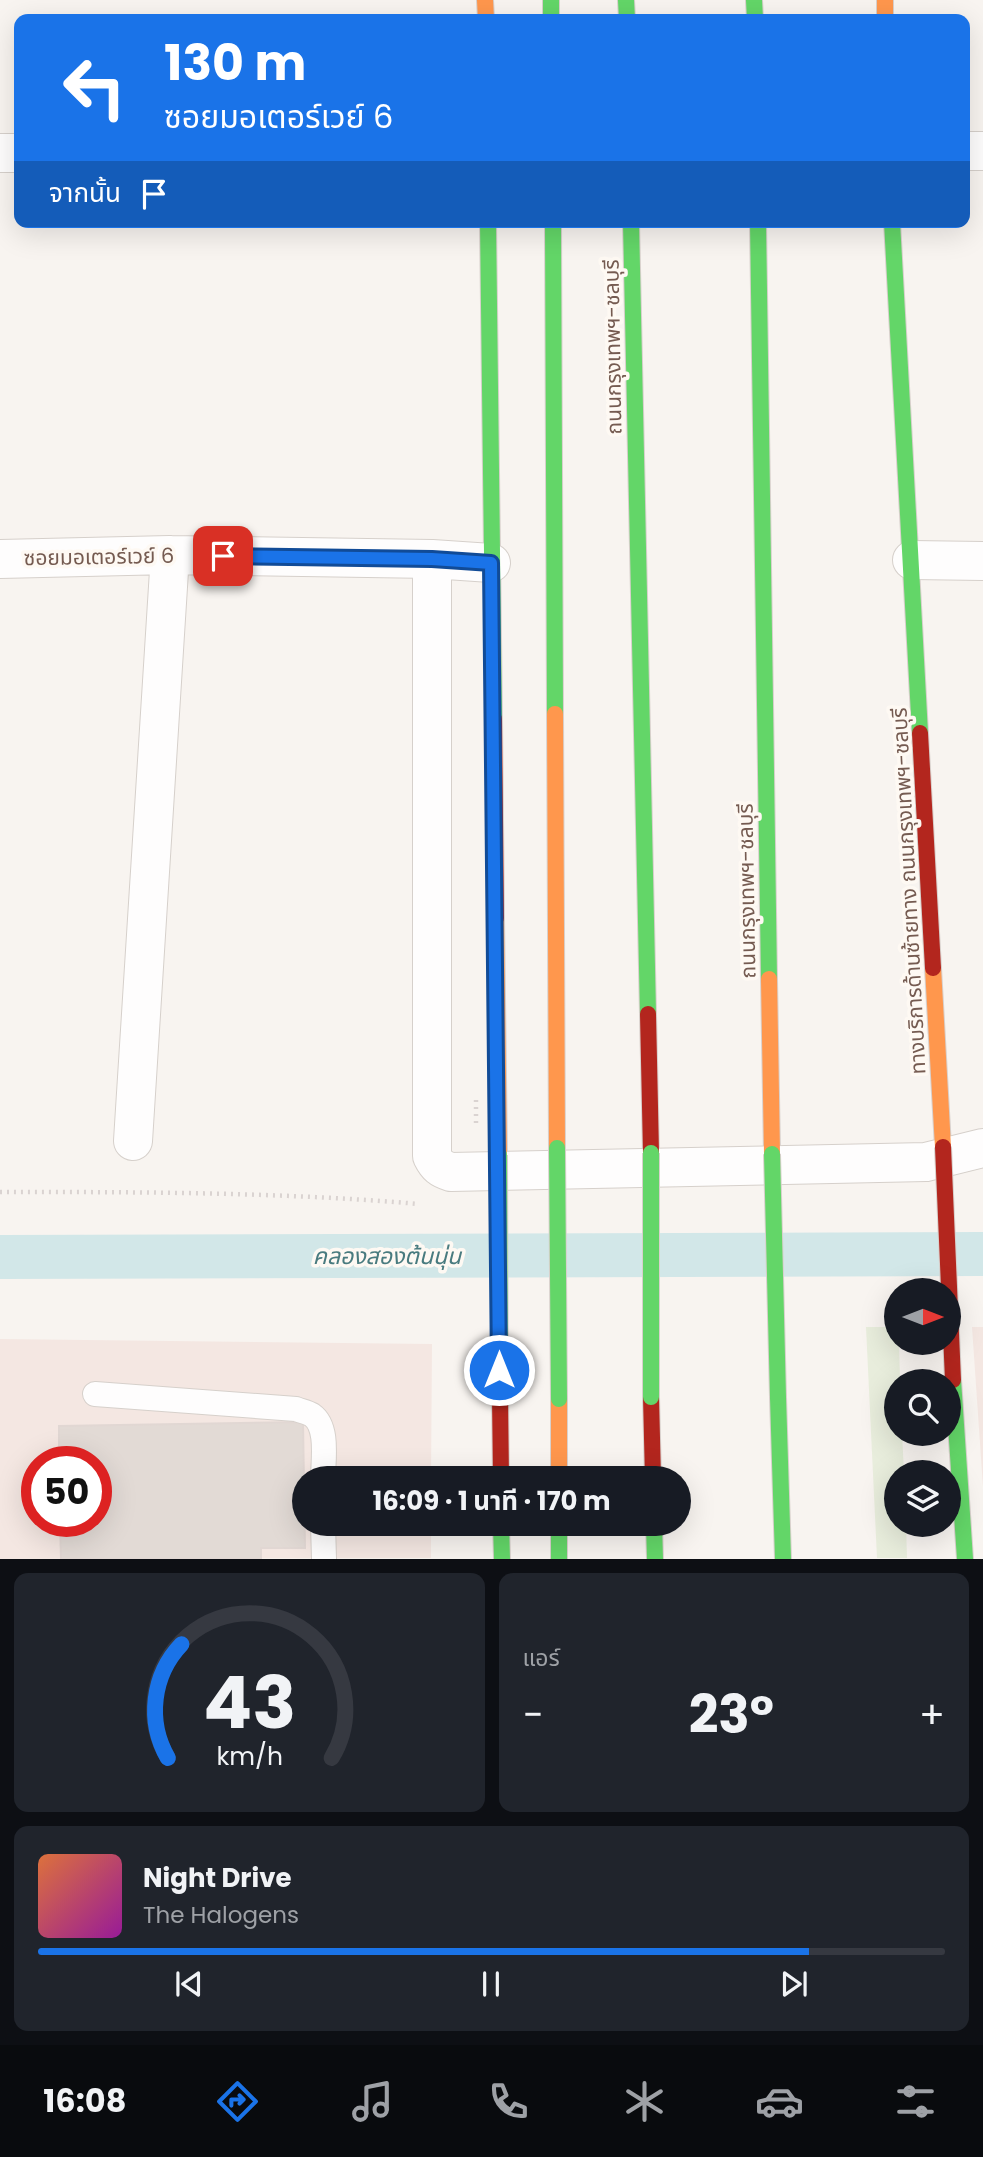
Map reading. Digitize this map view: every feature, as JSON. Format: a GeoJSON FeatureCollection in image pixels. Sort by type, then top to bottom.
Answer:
{"type":"FeatureCollection","features":[{"type":"Feature","properties":{"kind":"main road"},"geometry":{"type":"LineString","coordinates":[[488,228],[501,1466]]}},
{"type":"Feature","properties":{"kind":"main road"},"geometry":{"type":"LineString","coordinates":[[553,228],[559,1466]]}},
{"type":"Feature","properties":{"kind":"main road","name":"ถนนกรุงเทพฯ-ชลบุรี"},"geometry":{"type":"LineString","coordinates":[[631,228],[651,1153],[653,1466]]}},
{"type":"Feature","properties":{"kind":"main road","name":"ถนนกรุงเทพฯ-ชลบุรี"},"geometry":{"type":"LineString","coordinates":[[758,228],[772,1154],[783,1559]]}},
{"type":"Feature","properties":{"kind":"main road","name":"ทางบริการด้านซ้ายทาง ถนนกรุงเทพฯ-ชลบุรี"},"geometry":{"type":"LineString","coordinates":[[892,228],[943,1147],[953,1380],[965,1559]]}},
{"type":"Feature","properties":{"kind":"main road"},"geometry":{"type":"LineString","coordinates":[[501,1536],[502,1559]]}},
{"type":"Feature","properties":{"kind":"main road"},"geometry":{"type":"LineString","coordinates":[[559,1536],[559,1559]]}},
{"type":"Feature","properties":{"kind":"main road"},"geometry":{"type":"LineString","coordinates":[[654,1536],[655,1559]]}},
{"type":"Feature","properties":{"kind":"street","name":"ซอยมอเตอร์เวย์ 6"},"geometry":{"type":"LineString","coordinates":[[0,559],[170,555],[432,559],[491,563]]}},
{"type":"Feature","properties":{"kind":"street"},"geometry":{"type":"LineString","coordinates":[[134,1141],[170,555]]}},
{"type":"Feature","properties":{"kind":"street"},"geometry":{"type":"LineString","coordinates":[[432,559],[432,1156],[436,1164],[442,1170],[451,1171],[926,1162],[970,1153],[983,1147]]}},
{"type":"Feature","properties":{"kind":"street"},"geometry":{"type":"LineString","coordinates":[[912,560],[983,561]]}},
{"type":"Feature","properties":{"kind":"lane"},"geometry":{"type":"LineString","coordinates":[[95,1394],[296,1409],[311,1414],[318,1421],[323,1434],[323,1466]]}},
{"type":"Feature","properties":{"kind":"lane"},"geometry":{"type":"LineString","coordinates":[[324,1536],[324,1559]]}},
{"type":"Feature","properties":{"kind":"path"},"geometry":{"type":"LineString","coordinates":[[0,1192],[357,1199],[420,1204]]}},
{"type":"Feature","properties":{"kind":"shaded area"},"geometry":{"type":"Polygon","coordinates":[[[972,1327],[983,1327],[983,1487],[972,1327]]]}},
{"type":"Feature","properties":{"kind":"shaded area"},"geometry":{"type":"Polygon","coordinates":[[[0,1339],[432,1344],[431,1466],[292,1466],[292,1536],[431,1536],[431,1558],[0,1559],[0,1339]]]}},
{"type":"Feature","properties":{"kind":"green space"},"geometry":{"type":"Polygon","coordinates":[[[866,1327],[884,1327],[884,1355],[899,1355],[900,1369],[884,1369],[884,1446],[903,1446],[903,1460],[884,1460],[884,1537],[906,1537],[907,1558],[877,1558],[866,1327]]]}},
{"type":"Feature","properties":{"kind":"building"},"geometry":{"type":"Polygon","coordinates":[[[303,1422],[304,1466],[292,1466],[292,1536],[305,1536],[305,1548],[261,1548],[261,1559],[61,1559],[60,1537],[112,1537],[112,1446],[59,1446],[59,1426],[303,1422]]]}},
{"type":"Feature","properties":{"kind":"waterway","name":"คลองสองต้นนุ่น"},"geometry":{"type":"LineString","coordinates":[[0,1257],[983,1254]]}},
{"type":"Feature","properties":{"kind":"traffic: fast"},"geometry":{"type":"LineString","coordinates":[[551,0],[551,14]]}},
{"type":"Feature","properties":{"kind":"traffic: fast"},"geometry":{"type":"LineString","coordinates":[[626,0],[627,14]]}},
{"type":"Feature","properties":{"kind":"traffic: fast"},"geometry":{"type":"LineString","coordinates":[[754,0],[755,14]]}},
{"type":"Feature","properties":{"kind":"traffic: fast"},"geometry":{"type":"LineString","coordinates":[[488,228],[494,719]]}},
{"type":"Feature","properties":{"kind":"traffic: fast"},"geometry":{"type":"LineString","coordinates":[[553,228],[555,714]]}},
{"type":"Feature","properties":{"kind":"traffic: fast"},"geometry":{"type":"LineString","coordinates":[[631,228],[648,1014]]}},
{"type":"Feature","properties":{"kind":"traffic: fast"},"geometry":{"type":"LineString","coordinates":[[758,228],[769,979]]}},
{"type":"Feature","properties":{"kind":"traffic: fast"},"geometry":{"type":"LineString","coordinates":[[892,228],[920,733]]}},
{"type":"Feature","properties":{"kind":"traffic: fast"},"geometry":{"type":"LineString","coordinates":[[557,1148],[559,1399]]}},
{"type":"Feature","properties":{"kind":"traffic: fast"},"geometry":{"type":"LineString","coordinates":[[651,1153],[651,1397]]}},
{"type":"Feature","properties":{"kind":"traffic: fast"},"geometry":{"type":"LineString","coordinates":[[772,1154],[778,1397]]}},
{"type":"Feature","properties":{"kind":"traffic: fast"},"geometry":{"type":"LineString","coordinates":[[499,1155],[500,1397]]}},
{"type":"Feature","properties":{"kind":"traffic: fast"},"geometry":{"type":"LineString","coordinates":[[778,1397],[783,1559]]}},
{"type":"Feature","properties":{"kind":"traffic: fast"},"geometry":{"type":"LineString","coordinates":[[957,1446],[965,1559]]}},
{"type":"Feature","properties":{"kind":"traffic: fast"},"geometry":{"type":"LineString","coordinates":[[501,1536],[502,1559]]}},
{"type":"Feature","properties":{"kind":"traffic: fast"},"geometry":{"type":"LineString","coordinates":[[559,1536],[559,1559]]}},
{"type":"Feature","properties":{"kind":"traffic: fast"},"geometry":{"type":"LineString","coordinates":[[654,1536],[655,1559]]}},
{"type":"Feature","properties":{"kind":"traffic: slow"},"geometry":{"type":"LineString","coordinates":[[485,0],[486,14]]}},
{"type":"Feature","properties":{"kind":"traffic: slow"},"geometry":{"type":"LineString","coordinates":[[885,0],[885,14]]}},
{"type":"Feature","properties":{"kind":"traffic: slow"},"geometry":{"type":"LineString","coordinates":[[555,714],[557,1148]]}},
{"type":"Feature","properties":{"kind":"traffic: slow"},"geometry":{"type":"LineString","coordinates":[[496,918],[499,1155]]}},
{"type":"Feature","properties":{"kind":"traffic: slow"},"geometry":{"type":"LineString","coordinates":[[933,968],[943,1147]]}},
{"type":"Feature","properties":{"kind":"traffic: slow"},"geometry":{"type":"LineString","coordinates":[[769,979],[772,1154]]}},
{"type":"Feature","properties":{"kind":"traffic: slow"},"geometry":{"type":"LineString","coordinates":[[559,1399],[559,1466]]}},
{"type":"Feature","properties":{"kind":"traffic: jam"},"geometry":{"type":"LineString","coordinates":[[494,719],[496,918]]}},
{"type":"Feature","properties":{"kind":"traffic: jam"},"geometry":{"type":"LineString","coordinates":[[920,733],[933,968]]}},
{"type":"Feature","properties":{"kind":"traffic: jam"},"geometry":{"type":"LineString","coordinates":[[648,1014],[651,1153]]}},
{"type":"Feature","properties":{"kind":"traffic: jam"},"geometry":{"type":"LineString","coordinates":[[943,1147],[953,1369]]}},
{"type":"Feature","properties":{"kind":"traffic: jam"},"geometry":{"type":"LineString","coordinates":[[500,1397],[501,1466]]}},
{"type":"Feature","properties":{"kind":"traffic: jam"},"geometry":{"type":"LineString","coordinates":[[651,1397],[653,1466]]}},
{"type":"Feature","properties":{"kind":"route"},"geometry":{"type":"LineString","coordinates":[[223,556],[432,559],[491,563],[499,1155],[499,1370]]}}]}
